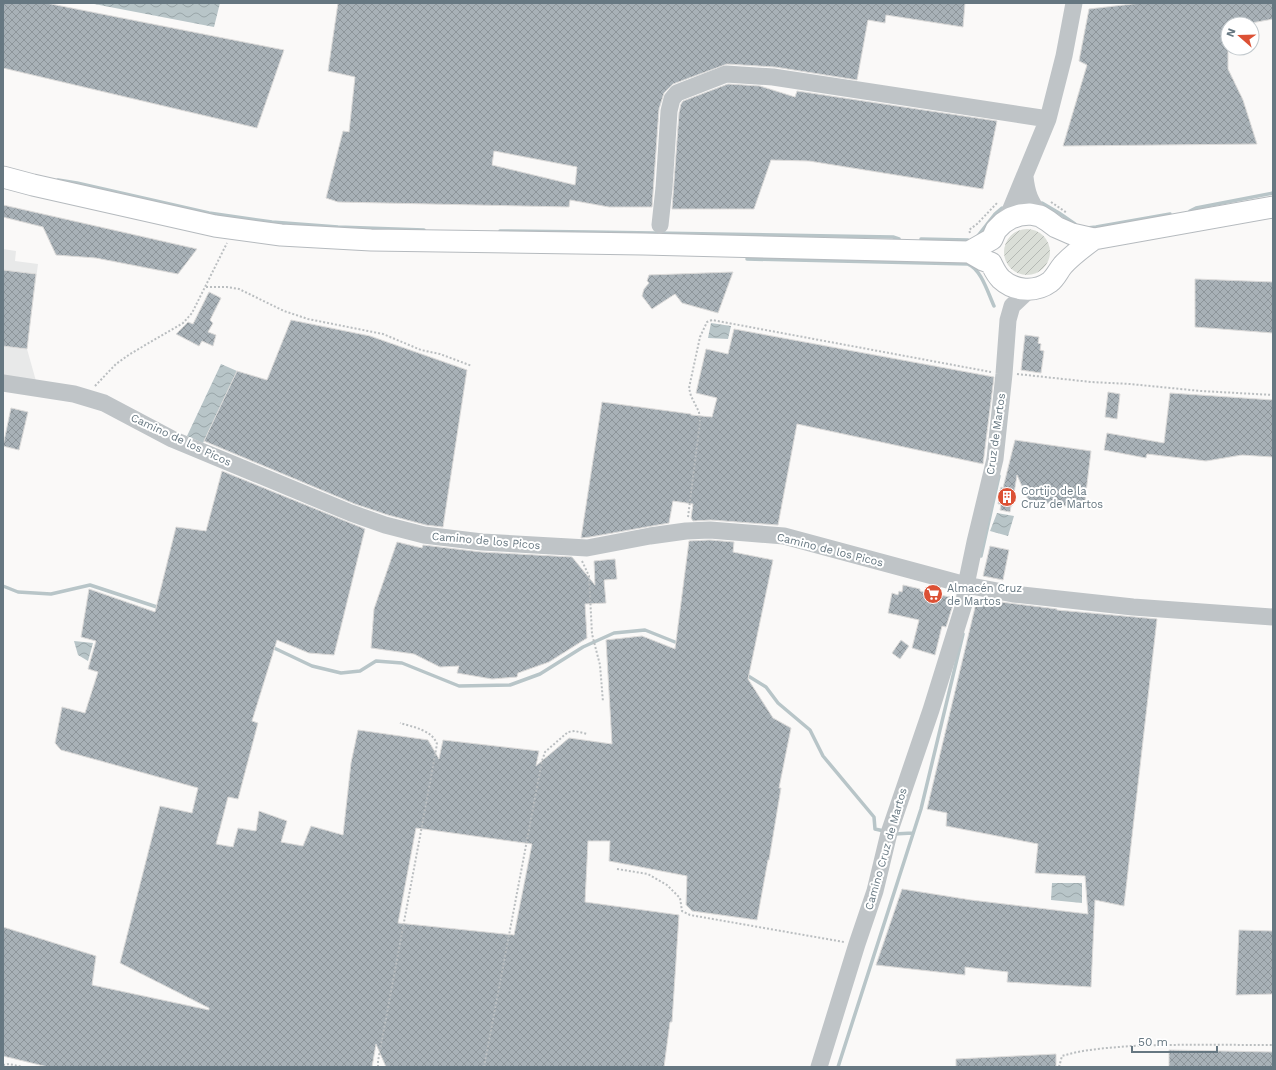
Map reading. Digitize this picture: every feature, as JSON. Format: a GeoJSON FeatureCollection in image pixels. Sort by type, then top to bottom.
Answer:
{"type":"FeatureCollection","features":[{"type":"Feature","properties":{"kind":"main road"},"geometry":{"type":"LineString","coordinates":[[3,177],[215,226],[281,235],[371,240],[643,244],[970,240],[1011,218],[1030,214],[1055,220],[1072,234],[1094,239],[1273,207]]}},
{"type":"Feature","properties":{"kind":"main road"},"geometry":{"type":"LineString","coordinates":[[970,240],[983,260],[1010,285],[1020,289],[1040,287],[1057,275],[1062,266],[1065,253],[1063,239],[1055,220]]}},
{"type":"Feature","properties":{"kind":"main road"},"geometry":{"type":"LineString","coordinates":[[1062,266],[1094,239]]}},
{"type":"Feature","properties":{"kind":"street"},"geometry":{"type":"LineString","coordinates":[[1008,320],[1005,294],[990,251],[990,230],[1022,199],[1025,177],[1048,119],[1064,56],[1074,3]]}},
{"type":"Feature","properties":{"kind":"street"},"geometry":{"type":"LineString","coordinates":[[660,225],[669,111],[672,99],[678,93],[726,74],[773,77],[1048,119]]}},
{"type":"Feature","properties":{"kind":"street"},"geometry":{"type":"LineString","coordinates":[[1022,199],[1055,220]]}},
{"type":"Feature","properties":{"kind":"street","name":"Cruz de Martos"},"geometry":{"type":"LineString","coordinates":[[972,587],[1011,374],[1008,320],[1012,306],[1030,289]]}},
{"type":"Feature","properties":{"kind":"street","name":"Camino de los Picos"},"geometry":{"type":"LineString","coordinates":[[3,383],[74,394],[104,403],[172,439],[351,514],[424,535],[482,542],[587,548],[686,531],[710,530],[784,536],[972,587],[1013,594],[1133,607],[1273,617]]}},
{"type":"Feature","properties":{"kind":"street","name":"Camino Cruz de Martos"},"geometry":{"type":"LineString","coordinates":[[819,1067],[874,891],[889,833],[931,710],[964,604],[972,587]]}},
{"type":"Feature","properties":{"kind":"path"},"geometry":{"type":"LineString","coordinates":[[990,230],[998,205],[1022,199],[1047,201],[1057,205],[1055,220]]}},
{"type":"Feature","properties":{"kind":"path"},"geometry":{"type":"LineString","coordinates":[[84,397],[116,364],[130,354],[183,323],[192,313],[234,228]]}},
{"type":"Feature","properties":{"kind":"path"},"geometry":{"type":"LineString","coordinates":[[206,287],[227,287],[239,289],[284,311],[308,319],[383,334],[421,350],[440,354],[472,366]]}},
{"type":"Feature","properties":{"kind":"path"},"geometry":{"type":"LineString","coordinates":[[686,531],[700,422],[699,412],[691,396],[689,388],[700,337],[707,322],[712,320],[1011,374],[1200,391],[1273,395]]}},
{"type":"Feature","properties":{"kind":"path"},"geometry":{"type":"LineString","coordinates":[[571,547],[584,565],[589,576],[592,634],[600,665],[603,702]]}},
{"type":"Feature","properties":{"kind":"path"},"geometry":{"type":"LineString","coordinates":[[378,1067],[437,744],[435,739],[428,733],[400,723]]}},
{"type":"Feature","properties":{"kind":"path"},"geometry":{"type":"LineString","coordinates":[[484,1067],[543,757],[545,752],[568,732],[575,731],[587,734]]}},
{"type":"Feature","properties":{"kind":"path"},"geometry":{"type":"LineString","coordinates":[[617,869],[648,874],[667,884],[680,898],[682,911],[690,915],[857,944]]}},
{"type":"Feature","properties":{"kind":"path"},"geometry":{"type":"LineString","coordinates":[[1058,1067],[1062,1056],[1076,1052],[1117,1047],[1169,1044],[1273,1045]]}},
{"type":"Feature","properties":{"kind":"path"},"geometry":{"type":"LineString","coordinates":[[3,1065],[9,1064],[23,1067]]}},
{"type":"Feature","properties":{"kind":"shaded area"},"geometry":{"type":"Polygon","coordinates":[[[1023,229],[1031,229],[1040,233],[1046,239],[1050,252],[1046,265],[1040,271],[1031,275],[1023,275],[1014,271],[1008,265],[1004,256],[1004,248],[1008,239],[1014,233],[1023,229]]]}},
{"type":"Feature","properties":{"kind":"shaded area"},"geometry":{"type":"Polygon","coordinates":[[[3,249],[16,251],[15,261],[38,264],[27,349],[36,381],[3,377],[3,249]]]}},
{"type":"Feature","properties":{"kind":"water"},"geometry":{"type":"Polygon","coordinates":[[[89,3],[220,3],[214,27],[89,3]]]}},
{"type":"Feature","properties":{"kind":"water"},"geometry":{"type":"Polygon","coordinates":[[[711,323],[731,326],[728,339],[708,338],[711,323]]]}},
{"type":"Feature","properties":{"kind":"water"},"geometry":{"type":"Polygon","coordinates":[[[221,364],[237,371],[203,443],[187,436],[221,364]]]}},
{"type":"Feature","properties":{"kind":"water"},"geometry":{"type":"Polygon","coordinates":[[[997,513],[1014,516],[1008,536],[990,531],[997,513]]]}},
{"type":"Feature","properties":{"kind":"water"},"geometry":{"type":"Polygon","coordinates":[[[74,641],[93,643],[88,661],[78,655],[74,641]]]}},
{"type":"Feature","properties":{"kind":"water"},"geometry":{"type":"Polygon","coordinates":[[[1052,883],[1082,883],[1082,903],[1051,900],[1052,883]]]}},
{"type":"Feature","properties":{"kind":"building"},"geometry":{"type":"Polygon","coordinates":[[[3,3],[46,3],[284,50],[257,128],[3,68],[3,3]]]}},
{"type":"Feature","properties":{"kind":"building"},"geometry":{"type":"Polygon","coordinates":[[[338,3],[965,3],[963,27],[886,15],[885,23],[868,20],[857,80],[775,67],[727,64],[673,84],[664,93],[659,109],[652,207],[609,207],[570,200],[569,207],[338,202],[326,198],[343,131],[349,132],[355,77],[328,71],[338,3]],[[494,151],[492,165],[575,185],[577,167],[494,151]]]}},
{"type":"Feature","properties":{"kind":"building"},"geometry":{"type":"Polygon","coordinates":[[[1141,3],[1273,3],[1273,19],[1260,21],[1260,16],[1220,16],[1220,56],[1228,56],[1228,69],[1243,100],[1257,144],[1063,146],[1087,65],[1079,61],[1089,9],[1141,3]]]}},
{"type":"Feature","properties":{"kind":"building"},"geometry":{"type":"Polygon","coordinates":[[[728,84],[760,86],[795,97],[797,91],[997,121],[983,189],[809,161],[771,160],[754,209],[672,209],[679,113],[681,104],[683,101],[728,84]]]}},
{"type":"Feature","properties":{"kind":"building"},"geometry":{"type":"Polygon","coordinates":[[[3,205],[197,249],[178,274],[96,258],[56,255],[43,227],[3,217],[3,205]]]}},
{"type":"Feature","properties":{"kind":"building"},"geometry":{"type":"Polygon","coordinates":[[[3,270],[36,274],[27,349],[3,346],[3,270]]]}},
{"type":"Feature","properties":{"kind":"building"},"geometry":{"type":"Polygon","coordinates":[[[733,272],[718,313],[682,303],[675,294],[652,309],[642,296],[644,289],[649,283],[647,281],[649,275],[733,272]]]}},
{"type":"Feature","properties":{"kind":"building"},"geometry":{"type":"Polygon","coordinates":[[[1195,279],[1273,282],[1273,333],[1195,327],[1195,279]]]}},
{"type":"Feature","properties":{"kind":"building"},"geometry":{"type":"Polygon","coordinates":[[[209,292],[221,298],[210,320],[213,323],[208,332],[216,335],[213,346],[202,341],[199,346],[176,334],[188,322],[193,324],[209,292]]]}},
{"type":"Feature","properties":{"kind":"building"},"geometry":{"type":"Polygon","coordinates":[[[291,320],[370,336],[467,370],[443,527],[426,525],[355,504],[204,441],[237,371],[267,380],[291,320]]]}},
{"type":"Feature","properties":{"kind":"building"},"geometry":{"type":"Polygon","coordinates":[[[734,329],[994,377],[983,464],[797,424],[778,525],[711,520],[693,521],[691,518],[693,504],[673,501],[669,523],[581,538],[602,402],[712,417],[717,398],[696,393],[706,349],[728,354],[734,329]]]}},
{"type":"Feature","properties":{"kind":"building"},"geometry":{"type":"Polygon","coordinates":[[[1025,335],[1039,337],[1038,343],[1041,344],[1040,350],[1044,351],[1041,373],[1021,370],[1025,335]]]}},
{"type":"Feature","properties":{"kind":"building"},"geometry":{"type":"Polygon","coordinates":[[[1108,392],[1120,394],[1117,419],[1105,417],[1108,392]]]}},
{"type":"Feature","properties":{"kind":"building"},"geometry":{"type":"Polygon","coordinates":[[[1170,393],[1273,400],[1273,457],[1242,455],[1206,461],[1147,454],[1146,458],[1104,450],[1107,433],[1164,443],[1170,393]]]}},
{"type":"Feature","properties":{"kind":"building"},"geometry":{"type":"Polygon","coordinates":[[[11,408],[28,412],[19,450],[3,446],[11,408]]]}},
{"type":"Feature","properties":{"kind":"building"},"geometry":{"type":"Polygon","coordinates":[[[1015,440],[1091,451],[1084,509],[1028,500],[1017,475],[1010,512],[1000,510],[1001,504],[998,504],[1001,487],[1003,488],[1015,440]]]}},
{"type":"Feature","properties":{"kind":"building"},"geometry":{"type":"Polygon","coordinates":[[[222,471],[365,529],[334,655],[309,653],[277,640],[252,721],[258,723],[238,799],[228,797],[216,844],[233,847],[238,828],[256,831],[259,811],[287,821],[281,842],[303,846],[311,826],[343,835],[351,763],[358,730],[428,740],[439,759],[443,740],[539,751],[536,766],[569,738],[612,744],[606,640],[642,636],[675,649],[689,541],[710,540],[734,542],[733,552],[773,560],[748,679],[773,718],[791,728],[779,788],[781,788],[769,860],[757,920],[692,911],[686,905],[687,876],[609,861],[610,841],[588,841],[585,902],[679,915],[672,1022],[670,1022],[664,1067],[386,1067],[376,1044],[372,1067],[48,1067],[3,1056],[3,927],[96,956],[92,985],[209,1010],[209,1008],[120,963],[160,806],[192,813],[198,788],[61,750],[55,743],[62,707],[85,713],[98,672],[88,669],[96,641],[81,637],[89,589],[155,612],[176,527],[206,531],[222,471]],[[416,828],[398,923],[514,935],[532,844],[416,828]]]}},
{"type":"Feature","properties":{"kind":"building"},"geometry":{"type":"Polygon","coordinates":[[[397,542],[422,548],[423,545],[481,552],[572,557],[595,585],[594,561],[615,559],[617,579],[604,580],[606,603],[585,604],[587,638],[549,662],[518,673],[517,677],[492,679],[457,673],[459,666],[440,667],[414,654],[371,648],[374,609],[397,542]]]}},
{"type":"Feature","properties":{"kind":"building"},"geometry":{"type":"Polygon","coordinates":[[[990,546],[1009,550],[1003,580],[983,576],[990,546]]]}},
{"type":"Feature","properties":{"kind":"building"},"geometry":{"type":"Polygon","coordinates":[[[903,585],[920,589],[920,591],[955,598],[946,627],[942,626],[935,655],[912,648],[919,620],[888,613],[892,593],[898,595],[899,591],[902,592],[903,585]]]}},
{"type":"Feature","properties":{"kind":"building"},"geometry":{"type":"Polygon","coordinates":[[[977,599],[1057,610],[1157,619],[1124,906],[1095,900],[1091,987],[1007,982],[1008,972],[965,967],[965,975],[876,965],[902,889],[971,900],[1088,914],[1085,876],[1035,873],[1038,844],[946,826],[947,813],[927,809],[977,599]]]}},
{"type":"Feature","properties":{"kind":"building"},"geometry":{"type":"Polygon","coordinates":[[[901,640],[909,646],[900,659],[892,653],[901,640]]]}},
{"type":"Feature","properties":{"kind":"building"},"geometry":{"type":"Polygon","coordinates":[[[1239,930],[1273,931],[1273,994],[1236,995],[1239,930]]]}},
{"type":"Feature","properties":{"kind":"building"},"geometry":{"type":"Polygon","coordinates":[[[1169,1050],[1273,1052],[1273,1067],[1169,1067],[1169,1050]]]}},
{"type":"Feature","properties":{"kind":"building"},"geometry":{"type":"Polygon","coordinates":[[[1056,1054],[1056,1067],[956,1067],[956,1059],[1056,1054]]]}},
{"type":"Feature","properties":{"kind":"waterway"},"geometry":{"type":"LineString","coordinates":[[58,180],[209,213],[272,222],[338,227],[424,230]]}},
{"type":"Feature","properties":{"kind":"waterway"},"geometry":{"type":"LineString","coordinates":[[1190,211],[1196,208],[1273,193]]}},
{"type":"Feature","properties":{"kind":"waterway"},"geometry":{"type":"LineString","coordinates":[[1042,203],[1075,224]]}},
{"type":"Feature","properties":{"kind":"waterway"},"geometry":{"type":"LineString","coordinates":[[977,237],[995,214],[1002,208]]}},
{"type":"Feature","properties":{"kind":"waterway"},"geometry":{"type":"LineString","coordinates":[[1087,228],[1170,214]]}},
{"type":"Feature","properties":{"kind":"waterway"},"geometry":{"type":"LineString","coordinates":[[500,231],[893,237],[899,239]]}},
{"type":"Feature","properties":{"kind":"waterway"},"geometry":{"type":"LineString","coordinates":[[921,239],[968,240]]}},
{"type":"Feature","properties":{"kind":"waterway"},"geometry":{"type":"LineString","coordinates":[[747,259],[968,264],[977,271],[987,288],[994,306]]}},
{"type":"Feature","properties":{"kind":"waterway"},"geometry":{"type":"LineString","coordinates":[[981,556],[999,476]]}},
{"type":"Feature","properties":{"kind":"waterway"},"geometry":{"type":"LineString","coordinates":[[3,586],[18,592],[51,594],[90,585],[160,608]]}},
{"type":"Feature","properties":{"kind":"waterway"},"geometry":{"type":"LineString","coordinates":[[272,647],[312,666],[341,673],[360,671],[376,661],[402,663],[459,686],[510,685],[540,674],[583,647],[614,633],[645,630],[680,644]]}},
{"type":"Feature","properties":{"kind":"waterway"},"geometry":{"type":"LineString","coordinates":[[838,1067],[921,809],[963,634]]}},
{"type":"Feature","properties":{"kind":"waterway"},"geometry":{"type":"LineString","coordinates":[[745,674],[766,687],[778,703],[810,730],[823,756],[874,817],[875,829],[884,831]]}},
{"type":"Feature","properties":{"kind":"waterway"},"geometry":{"type":"LineString","coordinates":[[894,834],[913,833]]}},
{"type":"Feature","properties":{"kind":"place","name":"Cortijo de la Cruz de Martos"},"geometry":{"type":"Point","coordinates":[1007,497]}},
{"type":"Feature","properties":{"kind":"place","name":"Almacén Cruz de Martos"},"geometry":{"type":"Point","coordinates":[933,594]}}]}
